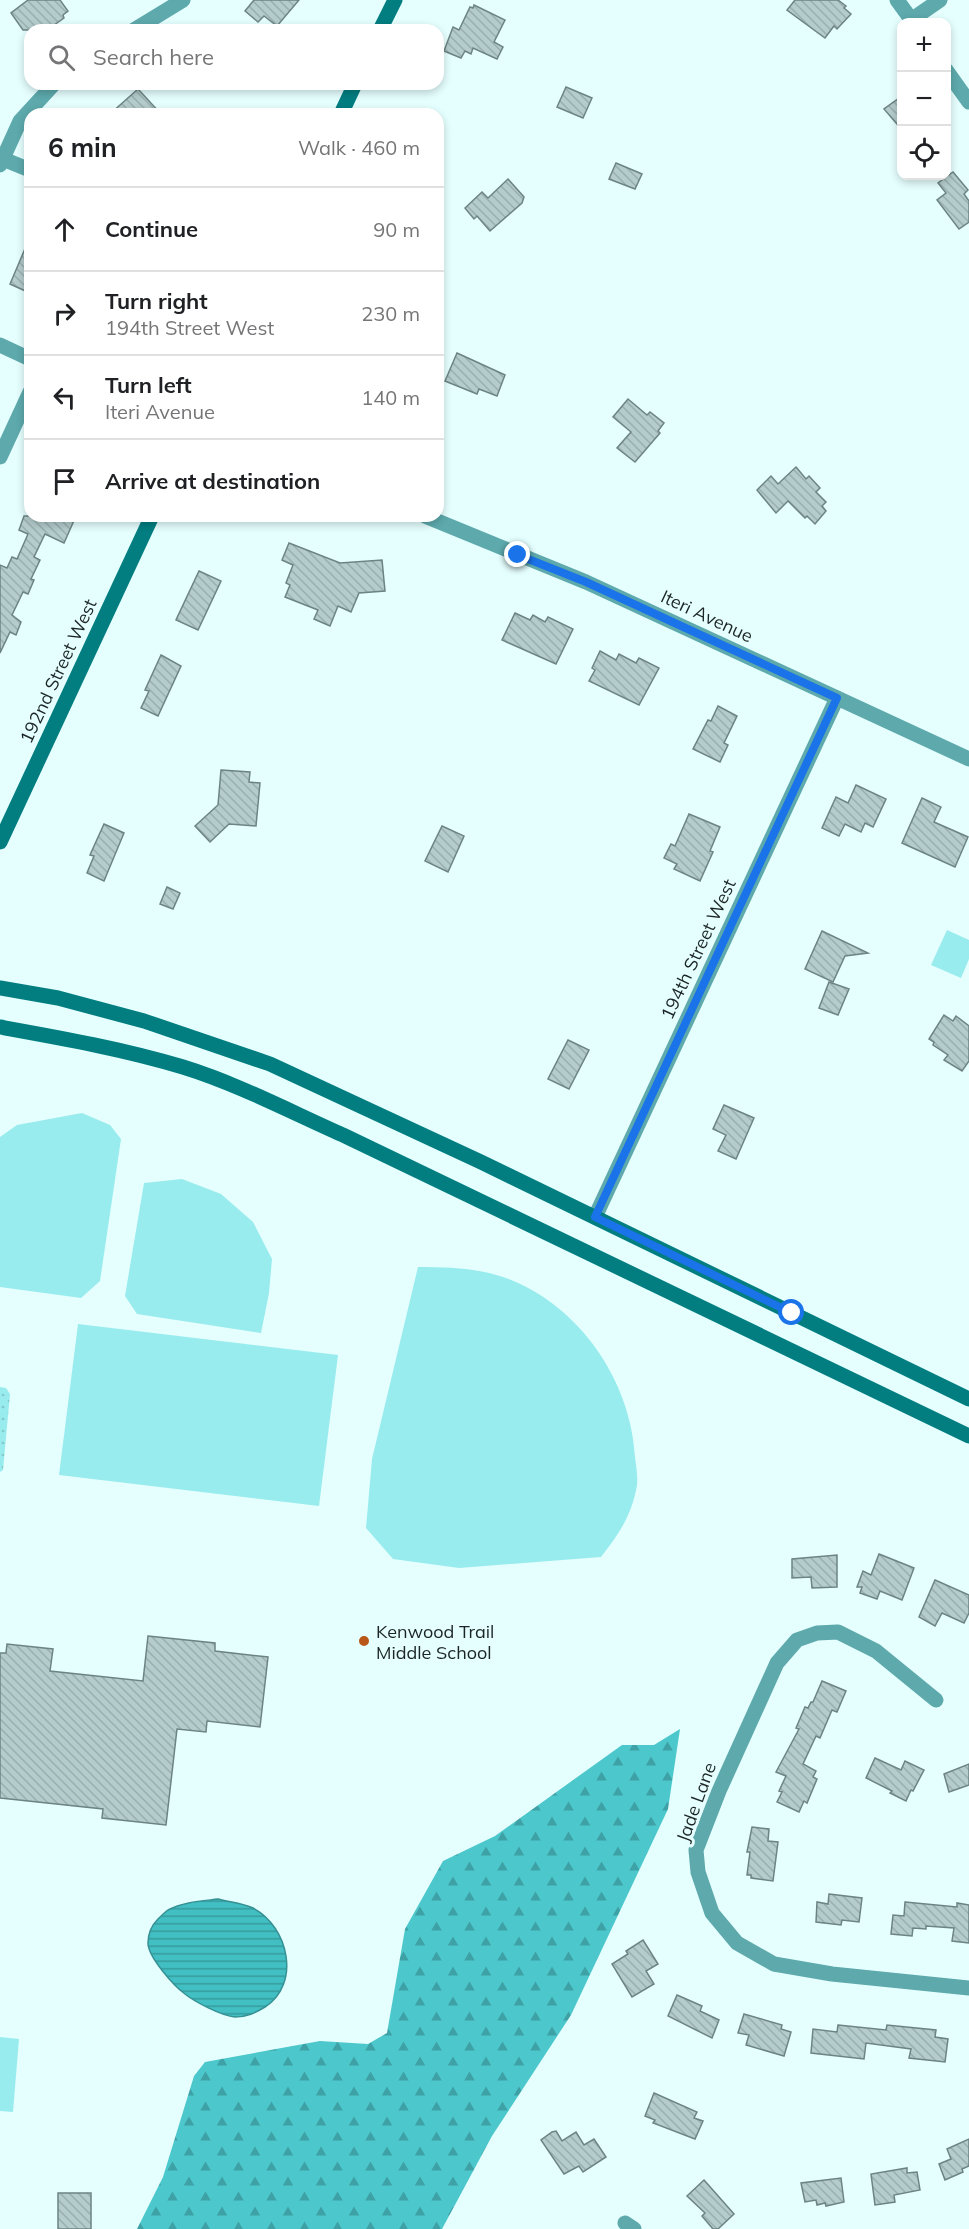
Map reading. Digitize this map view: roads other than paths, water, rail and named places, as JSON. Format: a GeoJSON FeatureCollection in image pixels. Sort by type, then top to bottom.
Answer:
{"type":"FeatureCollection","features":[{"type":"Feature","properties":{"kind":"main road"},"geometry":{"type":"LineString","coordinates":[[383,24],[395,0]]}},
{"type":"Feature","properties":{"kind":"main road"},"geometry":{"type":"LineString","coordinates":[[344,108],[352,90]]}},
{"type":"Feature","properties":{"kind":"main road","name":"192nd Street West"},"geometry":{"type":"LineString","coordinates":[[0,842],[149,522]]}},
{"type":"Feature","properties":{"kind":"main road"},"geometry":{"type":"LineString","coordinates":[[0,988],[58,998],[144,1021],[270,1064],[595,1217],[969,1399]]}},
{"type":"Feature","properties":{"kind":"main road"},"geometry":{"type":"LineString","coordinates":[[0,1027],[106,1047],[185,1068],[243,1090],[343,1135],[969,1436]]}},
{"type":"Feature","properties":{"kind":"street"},"geometry":{"type":"LineString","coordinates":[[144,24],[183,0]]}},
{"type":"Feature","properties":{"kind":"street"},"geometry":{"type":"LineString","coordinates":[[897,0],[910,18]]}},
{"type":"Feature","properties":{"kind":"street"},"geometry":{"type":"LineString","coordinates":[[916,18],[940,0]]}},
{"type":"Feature","properties":{"kind":"street"},"geometry":{"type":"LineString","coordinates":[[947,72],[969,102]]}},
{"type":"Feature","properties":{"kind":"street"},"geometry":{"type":"LineString","coordinates":[[33,108],[49,90]]}},
{"type":"Feature","properties":{"kind":"street"},"geometry":{"type":"LineString","coordinates":[[24,118],[1,162],[24,168]]}},
{"type":"Feature","properties":{"kind":"street"},"geometry":{"type":"LineString","coordinates":[[0,345],[24,356]]}},
{"type":"Feature","properties":{"kind":"street"},"geometry":{"type":"LineString","coordinates":[[0,457],[24,405]]}},
{"type":"Feature","properties":{"kind":"street","name":"Iteri Avenue"},"geometry":{"type":"LineString","coordinates":[[440,522],[586,582],[969,759]]}},
{"type":"Feature","properties":{"kind":"street","name":"194th Street West"},"geometry":{"type":"LineString","coordinates":[[595,1217],[837,698]]}},
{"type":"Feature","properties":{"kind":"street","name":"Jade Lane"},"geometry":{"type":"LineString","coordinates":[[936,1700],[876,1651],[838,1632],[817,1633],[797,1640],[777,1663],[719,1791],[696,1850],[698,1872],[712,1913],[737,1943],[774,1964],[832,1974],[969,1988]]}},
{"type":"Feature","properties":{"kind":"place","name":"Kenwood Trail Middle School"},"geometry":{"type":"Point","coordinates":[364,1641]}}]}
